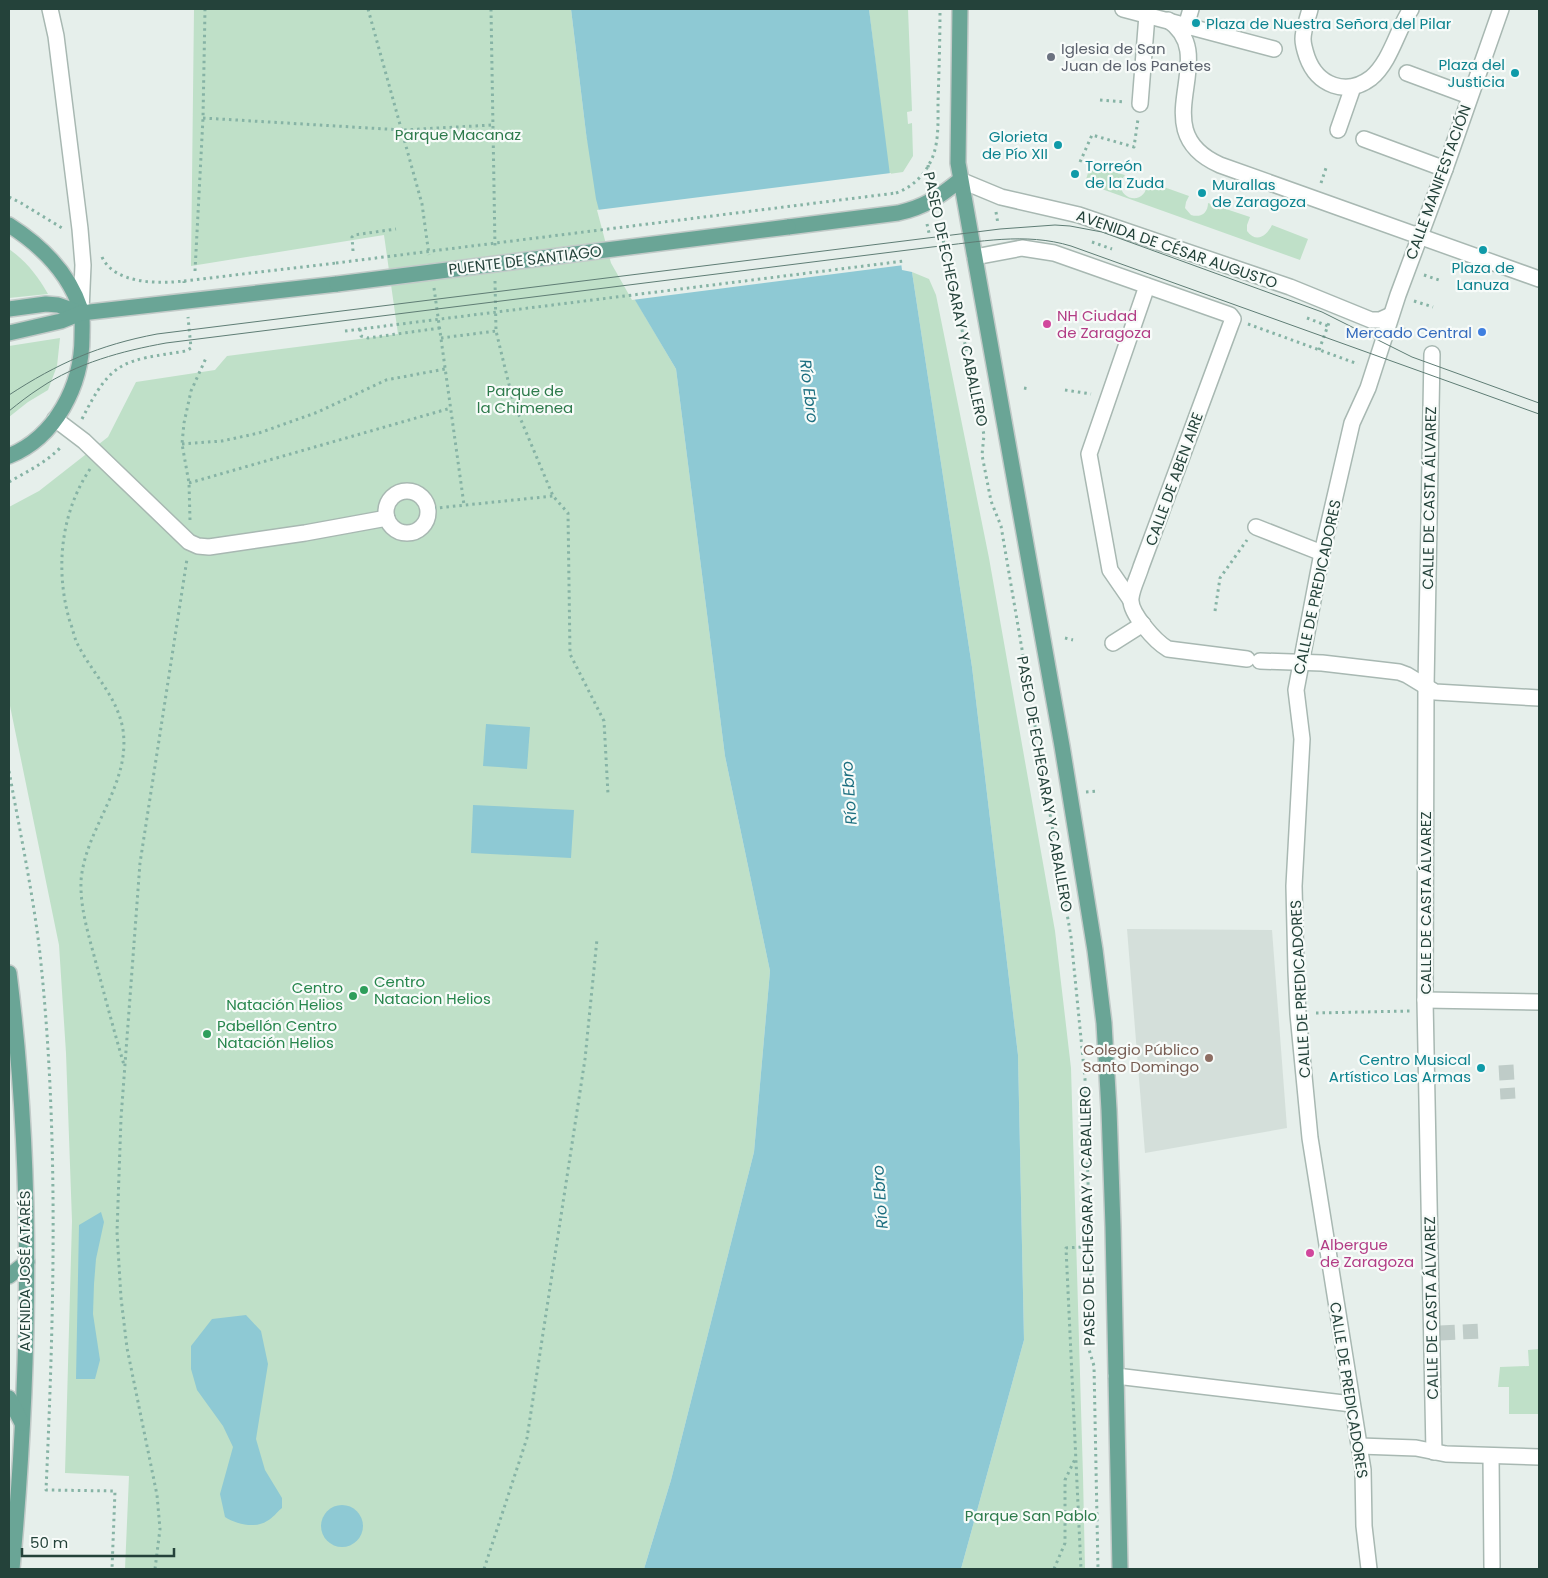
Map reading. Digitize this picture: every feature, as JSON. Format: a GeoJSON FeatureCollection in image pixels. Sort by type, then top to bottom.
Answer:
{"type":"FeatureCollection","features":[{"type":"Feature","properties":{"kind":"main road","name":"PASEO DE ECHEGARAY Y CABALLERO"},"geometry":{"type":"LineString","coordinates":[[960,9],[957,135],[960,180],[1062,746],[1095,950],[1104,1022],[1109,1110],[1120,1569]]}},
{"type":"Feature","properties":{"kind":"main road","name":"PUENTE DE SANTIAGO"},"geometry":{"type":"LineString","coordinates":[[82,313],[337,284],[898,213],[923,206],[935,200],[960,180]]}},
{"type":"Feature","properties":{"kind":"main road"},"geometry":{"type":"LineString","coordinates":[[9,225],[43,250],[61,271],[82,313],[82,354],[77,377],[68,399],[55,420],[37,439],[9,456]]}},
{"type":"Feature","properties":{"kind":"main road"},"geometry":{"type":"LineString","coordinates":[[9,309],[52,304],[82,313]]}},
{"type":"Feature","properties":{"kind":"main road"},"geometry":{"type":"LineString","coordinates":[[9,333],[61,321],[82,313]]}},
{"type":"Feature","properties":{"kind":"main road","name":"AVENIDA JOSÉ ATARÉS"},"geometry":{"type":"LineString","coordinates":[[9,973],[15,1032],[24,1176],[27,1262],[23,1424],[15,1565]]}},
{"type":"Feature","properties":{"kind":"main road"},"geometry":{"type":"LineString","coordinates":[[9,1049],[15,1032]]}},
{"type":"Feature","properties":{"kind":"main road"},"geometry":{"type":"LineString","coordinates":[[9,1276],[27,1262]]}},
{"type":"Feature","properties":{"kind":"main road"},"geometry":{"type":"LineString","coordinates":[[9,1398],[23,1424]]}},
{"type":"Feature","properties":{"kind":"street"},"geometry":{"type":"LineString","coordinates":[[50,9],[56,36],[80,229],[83,265],[82,313]]}},
{"type":"Feature","properties":{"kind":"street"},"geometry":{"type":"LineString","coordinates":[[1123,9],[1168,20],[1185,30],[1274,49]]}},
{"type":"Feature","properties":{"kind":"street"},"geometry":{"type":"LineString","coordinates":[[1191,9],[1185,30],[1189,60],[1183,116],[1189,140],[1200,155],[1220,165],[1539,278]]}},
{"type":"Feature","properties":{"kind":"street"},"geometry":{"type":"LineString","coordinates":[[1310,9],[1303,39],[1309,62],[1316,74],[1327,83],[1340,87],[1353,87],[1373,76],[1395,69],[1469,96]]}},
{"type":"Feature","properties":{"kind":"street"},"geometry":{"type":"LineString","coordinates":[[1395,69],[1394,42],[1412,9]]}},
{"type":"Feature","properties":{"kind":"street","name":"CALLE MANIFESTACIÓN"},"geometry":{"type":"LineString","coordinates":[[1376,363],[1391,315],[1501,9]]}},
{"type":"Feature","properties":{"kind":"street"},"geometry":{"type":"LineString","coordinates":[[1133,103],[1147,15]]}},
{"type":"Feature","properties":{"kind":"street"},"geometry":{"type":"LineString","coordinates":[[1338,130],[1353,87]]}},
{"type":"Feature","properties":{"kind":"street"},"geometry":{"type":"LineString","coordinates":[[1364,139],[1444,169]]}},
{"type":"Feature","properties":{"kind":"street","name":"AVENIDA DE CÉSAR AUGUSTO"},"geometry":{"type":"LineString","coordinates":[[960,180],[1001,197],[1079,215],[1100,222],[1290,287],[1371,320],[1380,320],[1391,315]]}},
{"type":"Feature","properties":{"kind":"street"},"geometry":{"type":"LineString","coordinates":[[975,257],[1029,248],[1054,253],[1230,315],[1230,326]]}},
{"type":"Feature","properties":{"kind":"street"},"geometry":{"type":"LineString","coordinates":[[1147,286],[1089,454],[1110,570],[1130,599],[1132,607],[1143,624],[1160,644],[1168,649],[1253,660],[1322,662],[1399,672],[1436,692],[1539,698]]}},
{"type":"Feature","properties":{"kind":"street","name":"CALLE DE ABEN AIRE"},"geometry":{"type":"LineString","coordinates":[[1130,599],[1230,326]]}},
{"type":"Feature","properties":{"kind":"street","name":"CALLE DE CASTA ÁLVAREZ"},"geometry":{"type":"LineString","coordinates":[[1432,354],[1426,687],[1425,1005],[1436,1333],[1434,1452]]}},
{"type":"Feature","properties":{"kind":"street","name":"CALLE DE PREDICADORES"},"geometry":{"type":"LineString","coordinates":[[1370,1569],[1364,1526],[1363,1470],[1360,1446],[1310,1138],[1298,1014],[1294,886],[1302,739],[1296,690],[1300,662],[1322,553],[1352,423],[1368,388],[1376,363]]}},
{"type":"Feature","properties":{"kind":"street"},"geometry":{"type":"LineString","coordinates":[[55,420],[84,441],[189,542],[198,546],[305,534],[388,518]]}},
{"type":"Feature","properties":{"kind":"street"},"geometry":{"type":"LineString","coordinates":[[406,491],[418,494],[428,509],[428,515],[422,526],[412,532],[394,528],[388,518],[386,512],[390,500],[400,492],[406,491]]}},
{"type":"Feature","properties":{"kind":"street"},"geometry":{"type":"LineString","coordinates":[[1256,527],[1322,553]]}},
{"type":"Feature","properties":{"kind":"street"},"geometry":{"type":"LineString","coordinates":[[1113,643],[1143,624]]}},
{"type":"Feature","properties":{"kind":"street"},"geometry":{"type":"LineString","coordinates":[[1425,1005],[1539,1002]]}},
{"type":"Feature","properties":{"kind":"street"},"geometry":{"type":"LineString","coordinates":[[1116,1376],[1352,1404]]}},
{"type":"Feature","properties":{"kind":"street"},"geometry":{"type":"LineString","coordinates":[[1360,1446],[1416,1448],[1446,1454],[1539,1457]]}},
{"type":"Feature","properties":{"kind":"street"},"geometry":{"type":"LineString","coordinates":[[1491,1456],[1492,1567]]}},
{"type":"Feature","properties":{"kind":"path"},"geometry":{"type":"LineString","coordinates":[[196,271],[206,9]]}},
{"type":"Feature","properties":{"kind":"path"},"geometry":{"type":"LineString","coordinates":[[368,9],[422,204],[430,262]]}},
{"type":"Feature","properties":{"kind":"path","name":"PASEO DE ECHEGARAY Y CABALLERO"},"geometry":{"type":"LineString","coordinates":[[940,9],[938,125],[935,148],[928,165],[984,435],[982,455],[991,501],[1001,526],[1071,937],[1085,1079],[1091,1284],[1087,1308],[1088,1346],[1094,1366],[1098,1569]]}},
{"type":"Feature","properties":{"kind":"path"},"geometry":{"type":"LineString","coordinates":[[1080,162],[1092,135],[1134,147],[1133,103],[1100,100]]}},
{"type":"Feature","properties":{"kind":"path"},"geometry":{"type":"LineString","coordinates":[[203,118],[402,130],[493,125]]}},
{"type":"Feature","properties":{"kind":"path","name":"PUENTE DE SANTIAGO"},"geometry":{"type":"LineString","coordinates":[[100,250],[106,265],[118,273],[133,279],[154,283],[184,283],[896,193],[905,190],[917,181],[928,165]]}},
{"type":"Feature","properties":{"kind":"path"},"geometry":{"type":"LineString","coordinates":[[9,197],[21,202],[60,228]]}},
{"type":"Feature","properties":{"kind":"path"},"geometry":{"type":"LineString","coordinates":[[1084,264],[1100,222]]}},
{"type":"Feature","properties":{"kind":"path","name":"PASEO DE ECHEGARAY Y CABALLERO"},"geometry":{"type":"LineString","coordinates":[[927,224],[929,233]]}},
{"type":"Feature","properties":{"kind":"path"},"geometry":{"type":"LineString","coordinates":[[353,251],[352,237],[354,235],[396,229]]}},
{"type":"Feature","properties":{"kind":"path"},"geometry":{"type":"LineString","coordinates":[[1092,242],[1112,249]]}},
{"type":"Feature","properties":{"kind":"path"},"geometry":{"type":"LineString","coordinates":[[345,331],[904,261]]}},
{"type":"Feature","properties":{"kind":"path"},"geometry":{"type":"LineString","coordinates":[[1436,279],[1442,281]]}},
{"type":"Feature","properties":{"kind":"path"},"geometry":{"type":"LineString","coordinates":[[433,281],[464,506]]}},
{"type":"Feature","properties":{"kind":"path"},"geometry":{"type":"LineString","coordinates":[[1426,304],[1433,307]]}},
{"type":"Feature","properties":{"kind":"path"},"geometry":{"type":"LineString","coordinates":[[1319,350],[1336,305]]}},
{"type":"Feature","properties":{"kind":"path"},"geometry":{"type":"LineString","coordinates":[[1307,318],[1328,326]]}},
{"type":"Feature","properties":{"kind":"path"},"geometry":{"type":"LineString","coordinates":[[80,422],[102,383],[121,365],[144,358],[186,351],[191,348],[188,319]]}},
{"type":"Feature","properties":{"kind":"path"},"geometry":{"type":"LineString","coordinates":[[1230,326],[1376,363]]}},
{"type":"Feature","properties":{"kind":"path"},"geometry":{"type":"LineString","coordinates":[[360,329],[361,336],[368,338],[440,328]]}},
{"type":"Feature","properties":{"kind":"path"},"geometry":{"type":"LineString","coordinates":[[441,338],[496,331]]}},
{"type":"Feature","properties":{"kind":"path"},"geometry":{"type":"LineString","coordinates":[[1417,334],[1422,336]]}},
{"type":"Feature","properties":{"kind":"path"},"geometry":{"type":"LineString","coordinates":[[155,1569],[160,1529],[157,1495],[127,1348],[121,1298],[117,1232],[125,1068],[140,863],[189,542],[191,513],[189,483],[182,444],[184,423],[191,391],[206,358]]}},
{"type":"Feature","properties":{"kind":"path"},"geometry":{"type":"LineString","coordinates":[[182,444],[222,441],[259,433],[318,412],[386,380],[445,369]]}},
{"type":"Feature","properties":{"kind":"path"},"geometry":{"type":"LineString","coordinates":[[1024,388],[1030,389]]}},
{"type":"Feature","properties":{"kind":"path"},"geometry":{"type":"LineString","coordinates":[[1065,390],[1109,398]]}},
{"type":"Feature","properties":{"kind":"path"},"geometry":{"type":"LineString","coordinates":[[189,483],[451,408]]}},
{"type":"Feature","properties":{"kind":"path"},"geometry":{"type":"LineString","coordinates":[[9,482],[39,465],[65,443]]}},
{"type":"Feature","properties":{"kind":"path"},"geometry":{"type":"LineString","coordinates":[[100,456],[88,472],[73,502],[63,537],[61,573],[66,609],[77,642],[114,702],[123,729],[124,755],[119,776],[86,855],[81,880],[82,901],[87,930],[125,1068]]}},
{"type":"Feature","properties":{"kind":"path"},"geometry":{"type":"LineString","coordinates":[[428,509],[553,496],[568,513],[570,654],[604,721],[608,794]]}},
{"type":"Feature","properties":{"kind":"path"},"geometry":{"type":"LineString","coordinates":[[1215,611],[1220,578],[1256,527]]}},
{"type":"Feature","properties":{"kind":"path"},"geometry":{"type":"LineString","coordinates":[[1065,638],[1073,640]]}},
{"type":"Feature","properties":{"kind":"path","name":"AVENIDA JOSÉ ATARÉS"},"geometry":{"type":"LineString","coordinates":[[9,771],[40,952],[47,1024],[52,1148],[54,1274],[46,1490],[115,1490],[112,1569]]}},
{"type":"Feature","properties":{"kind":"path"},"geometry":{"type":"LineString","coordinates":[[1086,792],[1099,791]]}},
{"type":"Feature","properties":{"kind":"path"},"geometry":{"type":"LineString","coordinates":[[484,1569],[527,1438],[585,1059],[597,939]]}},
{"type":"Feature","properties":{"kind":"path"},"geometry":{"type":"LineString","coordinates":[[1298,1014],[1425,1005]]}},
{"type":"Feature","properties":{"kind":"path"},"geometry":{"type":"LineString","coordinates":[[1081,1247],[1066,1248],[1081,1569]]}},
{"type":"Feature","properties":{"kind":"path","name":"AVENIDA JOSÉ ATARÉS"},"geometry":{"type":"LineString","coordinates":[[45,1330],[53,1330]]}},
{"type":"Feature","properties":{"kind":"path"},"geometry":{"type":"LineString","coordinates":[[1054,1569],[1065,1542],[1065,1480],[1077,1456]]}},
{"type":"Feature","properties":{"kind":"shaded area","name":"Colegio Público Santo Domingo"},"geometry":{"type":"Polygon","coordinates":[[[1127,929],[1272,930],[1287,1128],[1145,1153],[1127,929]]]}},
{"type":"Feature","properties":{"kind":"green space"},"geometry":{"type":"Polygon","coordinates":[[[194,9],[571,9],[586,133],[613,262],[676,369],[725,756],[770,971],[754,1152],[671,1480],[644,1569],[125,1569],[129,1476],[65,1473],[72,1221],[66,1053],[59,945],[9,701],[9,507],[39,491],[108,437],[136,382],[215,370],[227,356],[398,334],[384,235],[191,266],[194,9]]]}},
{"type":"Feature","properties":{"kind":"green space"},"geometry":{"type":"Polygon","coordinates":[[[869,9],[908,9],[912,111],[907,112],[908,124],[912,123],[913,156],[903,172],[889,174],[869,9]]]}},
{"type":"Feature","properties":{"kind":"green space"},"geometry":{"type":"Polygon","coordinates":[[[1090,166],[1125,175],[1121,183],[1121,189],[1130,198],[1142,196],[1146,190],[1147,181],[1189,196],[1185,208],[1191,215],[1198,216],[1203,214],[1207,210],[1208,203],[1250,217],[1247,231],[1254,237],[1261,237],[1267,233],[1272,225],[1308,239],[1300,260],[1085,183],[1090,166]]]}},
{"type":"Feature","properties":{"kind":"green space"},"geometry":{"type":"Polygon","coordinates":[[[9,249],[31,269],[48,294],[9,298],[9,249]]]}},
{"type":"Feature","properties":{"kind":"green space","name":"Parque San Pablo"},"geometry":{"type":"Polygon","coordinates":[[[912,272],[929,279],[936,295],[989,558],[1055,931],[1071,1068],[1085,1569],[961,1569],[1024,1340],[1018,1055],[972,667],[912,272]]]}},
{"type":"Feature","properties":{"kind":"green space"},"geometry":{"type":"Polygon","coordinates":[[[60,338],[57,366],[48,390],[28,402],[9,417],[9,346],[60,338]]]}},
{"type":"Feature","properties":{"kind":"green space"},"geometry":{"type":"Polygon","coordinates":[[[1539,1349],[1539,1414],[1509,1414],[1509,1387],[1498,1387],[1500,1367],[1529,1366],[1528,1350],[1539,1349]]]}},
{"type":"Feature","properties":{"kind":"water","name":"Río Ebro"},"geometry":{"type":"Polygon","coordinates":[[[571,9],[869,9],[902,270],[912,272],[972,667],[1018,1055],[1024,1340],[961,1569],[644,1569],[671,1480],[754,1152],[770,971],[725,756],[676,369],[613,263],[596,199],[571,9]]]}},
{"type":"Feature","properties":{"kind":"water"},"geometry":{"type":"Polygon","coordinates":[[[486,724],[530,727],[527,769],[483,766],[486,724]]]}},
{"type":"Feature","properties":{"kind":"water"},"geometry":{"type":"Polygon","coordinates":[[[473,805],[574,810],[571,858],[471,853],[473,805]]]}},
{"type":"Feature","properties":{"kind":"water"},"geometry":{"type":"Polygon","coordinates":[[[101,1212],[104,1222],[96,1259],[93,1314],[100,1360],[95,1379],[76,1379],[79,1225],[101,1212]]]}},
{"type":"Feature","properties":{"kind":"water"},"geometry":{"type":"Polygon","coordinates":[[[246,1315],[261,1331],[268,1364],[256,1439],[265,1470],[282,1498],[282,1508],[269,1520],[257,1525],[235,1522],[225,1517],[220,1494],[233,1447],[223,1426],[197,1390],[191,1369],[191,1346],[212,1319],[246,1315]]]}},
{"type":"Feature","properties":{"kind":"water"},"geometry":{"type":"Polygon","coordinates":[[[346,1505],[354,1508],[360,1514],[363,1526],[360,1538],[354,1544],[338,1547],[330,1544],[324,1538],[321,1522],[324,1514],[330,1508],[346,1505]]]}},
{"type":"Feature","properties":{"kind":"pier"},"geometry":{"type":"Polygon","coordinates":[[[891,173],[904,265],[632,300],[611,263],[597,210],[891,173]]]}},
{"type":"Feature","properties":{"kind":"tunnel"},"geometry":{"type":"LineString","coordinates":[[1506,1065],[1508,1099]]}},
{"type":"Feature","properties":{"kind":"tunnel"},"geometry":{"type":"LineString","coordinates":[[1440,1333],[1481,1331]]}},
{"type":"Feature","properties":{"kind":"tram line"},"geometry":{"type":"LineString","coordinates":[[9,395],[45,374],[80,357],[136,338],[157,334],[1000,229],[1055,225],[1102,232],[1322,312],[1412,357],[1539,403]]}},
{"type":"Feature","properties":{"kind":"tram line"},"geometry":{"type":"LineString","coordinates":[[9,411],[54,379],[85,365],[117,354],[166,343],[932,247],[1002,239],[1019,239],[1054,242],[1071,246],[1539,414]]}},
{"type":"Feature","properties":{"kind":"place","name":"Plaza de Nuestra Señora del Pilar"},"geometry":{"type":"Point","coordinates":[1196,23]}},
{"type":"Feature","properties":{"kind":"place","name":"Iglesia de San Juan de los Panetes"},"geometry":{"type":"Point","coordinates":[1051,57]}},
{"type":"Feature","properties":{"kind":"place","name":"Plaza del Justicia"},"geometry":{"type":"Point","coordinates":[1515,73]}},
{"type":"Feature","properties":{"kind":"place","name":"Glorieta de Pío XII"},"geometry":{"type":"Point","coordinates":[1058,145]}},
{"type":"Feature","properties":{"kind":"place","name":"Torreón de la Zuda"},"geometry":{"type":"Point","coordinates":[1075,174]}},
{"type":"Feature","properties":{"kind":"place","name":"Murallas de Zaragoza"},"geometry":{"type":"Point","coordinates":[1202,193]}},
{"type":"Feature","properties":{"kind":"place","name":"Plaza de Lanuza"},"geometry":{"type":"Point","coordinates":[1483,250]}},
{"type":"Feature","properties":{"kind":"place","name":"NH Ciudad de Zaragoza"},"geometry":{"type":"Point","coordinates":[1047,324]}},
{"type":"Feature","properties":{"kind":"place","name":"Mercado Central"},"geometry":{"type":"Point","coordinates":[1482,332]}},
{"type":"Feature","properties":{"kind":"place","name":"Centro Natacion Helios"},"geometry":{"type":"Point","coordinates":[364,990]}},
{"type":"Feature","properties":{"kind":"place","name":"Centro Natación Helios"},"geometry":{"type":"Point","coordinates":[353,996]}},
{"type":"Feature","properties":{"kind":"place","name":"Pabellón Centro Natación Helios"},"geometry":{"type":"Point","coordinates":[207,1034]}},
{"type":"Feature","properties":{"kind":"place","name":"Colegio Público Santo Domingo"},"geometry":{"type":"Point","coordinates":[1209,1058]}},
{"type":"Feature","properties":{"kind":"place","name":"Centro Musical Artístico Las Armas"},"geometry":{"type":"Point","coordinates":[1481,1068]}},
{"type":"Feature","properties":{"kind":"place","name":"Albergue de Zaragoza"},"geometry":{"type":"Point","coordinates":[1310,1253]}},
{"type":"Feature","properties":{"kind":"park label","name":"Parque Macanaz"},"geometry":{"type":"Point","coordinates":[458,134]}},
{"type":"Feature","properties":{"kind":"park label","name":"Parque de la Chimenea"},"geometry":{"type":"Point","coordinates":[525,398]}}]}
